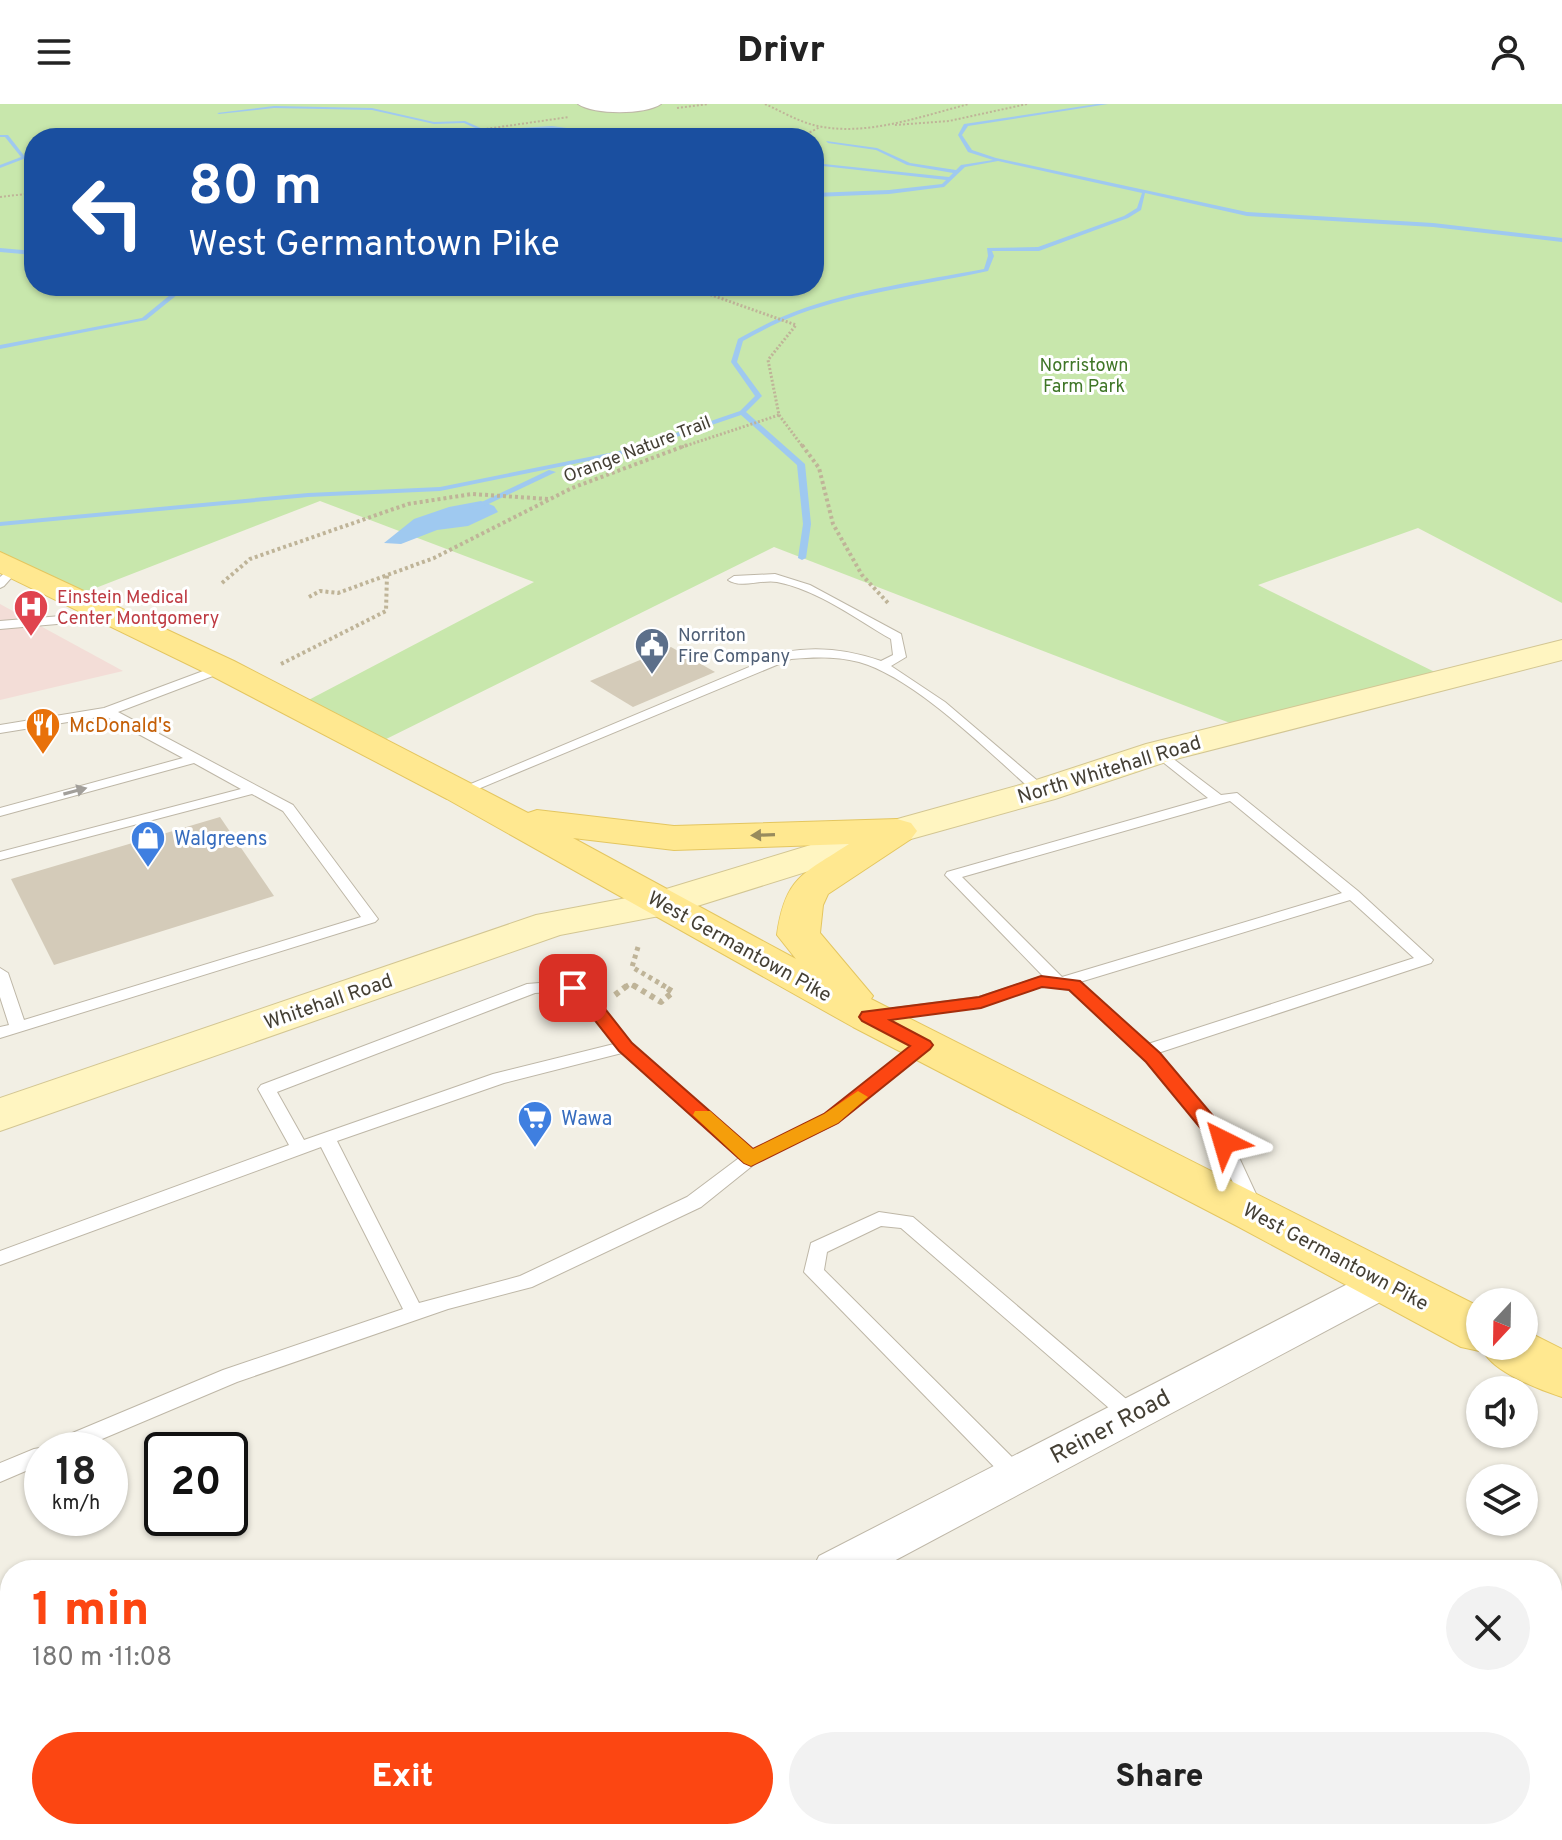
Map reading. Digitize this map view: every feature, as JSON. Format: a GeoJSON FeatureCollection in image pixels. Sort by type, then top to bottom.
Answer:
{"type":"FeatureCollection","features":[{"type":"Feature","properties":{"kind":"main road","name":"West Germantown Pike"},"geometry":{"type":"LineString","coordinates":[[5,571],[116,615],[235,674],[517,820],[660,904],[869,1017],[1255,1213],[1466,1325]]}},
{"type":"Feature","properties":{"kind":"main road","name":"North Whitehall Road"},"geometry":{"type":"LineString","coordinates":[[660,904],[897,831],[1041,791],[1159,752],[1562,650]]}},
{"type":"Feature","properties":{"kind":"main road"},"geometry":{"type":"LineString","coordinates":[[517,820],[652,838],[897,831]]}},
{"type":"Feature","properties":{"kind":"main road"},"geometry":{"type":"LineString","coordinates":[[869,1017],[798,935],[802,905],[811,887],[897,831]]}},
{"type":"Feature","properties":{"kind":"main road","name":"Whitehall Road"},"geometry":{"type":"LineString","coordinates":[[0,1115],[551,924],[660,904]]}},
{"type":"Feature","properties":{"kind":"main road"},"geometry":{"type":"LineString","coordinates":[[1534,1360],[1562,1375]]}},
{"type":"Feature","properties":{"kind":"street"},"geometry":{"type":"LineString","coordinates":[[584,104],[618,109],[655,104]]}},
{"type":"Feature","properties":{"kind":"street","name":"Reiner Road"},"geometry":{"type":"LineString","coordinates":[[854,1560],[1385,1282]]}},
{"type":"Feature","properties":{"kind":"lane"},"geometry":{"type":"LineString","coordinates":[[734,580],[775,578],[806,587],[897,637],[900,657],[883,665]]}},
{"type":"Feature","properties":{"kind":"lane"},"geometry":{"type":"LineString","coordinates":[[0,625],[116,615]]}},
{"type":"Feature","properties":{"kind":"lane"},"geometry":{"type":"LineString","coordinates":[[461,791],[789,655],[830,653],[883,665],[912,681],[1041,791]]}},
{"type":"Feature","properties":{"kind":"lane"},"geometry":{"type":"LineString","coordinates":[[0,729],[107,712],[235,674]]}},
{"type":"Feature","properties":{"kind":"lane"},"geometry":{"type":"LineString","coordinates":[[0,1033],[370,919],[288,808],[107,712]]}},
{"type":"Feature","properties":{"kind":"lane"},"geometry":{"type":"LineString","coordinates":[[1159,752],[1219,800]]}},
{"type":"Feature","properties":{"kind":"lane"},"geometry":{"type":"LineString","coordinates":[[0,812],[194,759]]}},
{"type":"Feature","properties":{"kind":"lane"},"geometry":{"type":"LineString","coordinates":[[0,856],[252,790]]}},
{"type":"Feature","properties":{"kind":"lane"},"geometry":{"type":"LineString","coordinates":[[1059,983],[952,875],[1232,796],[1353,894],[1425,960],[1145,1051]]}},
{"type":"Feature","properties":{"kind":"lane"},"geometry":{"type":"LineString","coordinates":[[1059,983],[1353,894]]}},
{"type":"Feature","properties":{"kind":"lane"},"geometry":{"type":"LineString","coordinates":[[0,973],[18,1027]]}},
{"type":"Feature","properties":{"kind":"lane"},"geometry":{"type":"LineString","coordinates":[[869,1017],[981,1002],[1041,981],[1074,985],[1145,1051],[1224,1142],[1255,1213]]}},
{"type":"Feature","properties":{"kind":"lane"},"geometry":{"type":"LineString","coordinates":[[300,1148],[267,1089],[533,988],[557,985],[573,988],[585,995],[625,1047],[751,1158]]}},
{"type":"Feature","properties":{"kind":"lane"},"geometry":{"type":"LineString","coordinates":[[97,1432],[230,1376],[414,1312],[525,1282],[694,1202],[751,1158],[831,1119],[924,1045]]}},
{"type":"Feature","properties":{"kind":"lane"},"geometry":{"type":"LineString","coordinates":[[0,1258],[499,1078],[625,1047]]}},
{"type":"Feature","properties":{"kind":"lane"},"geometry":{"type":"LineString","coordinates":[[326,1138],[414,1312]]}},
{"type":"Feature","properties":{"kind":"lane"},"geometry":{"type":"LineString","coordinates":[[1016,1475],[814,1272],[818,1248],[879,1219],[906,1222],[1131,1415]]}},
{"type":"Feature","properties":{"kind":"lane"},"geometry":{"type":"LineString","coordinates":[[0,1473],[24,1463]]}},
{"type":"Feature","properties":{"kind":"path"},"geometry":{"type":"LineString","coordinates":[[765,104],[821,127],[842,129],[969,104]]}},
{"type":"Feature","properties":{"kind":"path"},"geometry":{"type":"LineString","coordinates":[[999,104],[1015,107]]}},
{"type":"Feature","properties":{"kind":"path"},"geometry":{"type":"LineString","coordinates":[[895,125],[949,121],[1027,104]]}},
{"type":"Feature","properties":{"kind":"path"},"geometry":{"type":"LineString","coordinates":[[491,128],[572,116]]}},
{"type":"Feature","properties":{"kind":"path"},"geometry":{"type":"LineString","coordinates":[[879,124],[909,126]]}},
{"type":"Feature","properties":{"kind":"path"},"geometry":{"type":"LineString","coordinates":[[0,197],[24,194]]}},
{"type":"Feature","properties":{"kind":"path"},"geometry":{"type":"LineString","coordinates":[[714,296],[796,325],[768,360],[779,415],[819,468],[833,524],[862,575],[910,626],[897,637]]}},
{"type":"Feature","properties":{"kind":"path","name":"Orange Nature Trail"},"geometry":{"type":"LineString","coordinates":[[309,597],[320,591],[338,593],[387,575],[472,542],[549,499],[693,442],[779,415]]}},
{"type":"Feature","properties":{"kind":"path"},"geometry":{"type":"LineString","coordinates":[[222,583],[250,559],[408,504],[472,494],[549,499]]}},
{"type":"Feature","properties":{"kind":"path"},"geometry":{"type":"LineString","coordinates":[[235,674],[386,611],[387,575]]}},
{"type":"Feature","properties":{"kind":"path"},"geometry":{"type":"LineString","coordinates":[[596,1010],[630,984],[661,1002],[673,992],[632,967],[638,947]]}},
{"type":"Feature","properties":{"kind":"shaded area","name":"Einstein Medical Center Montgomery"},"geometry":{"type":"Polygon","coordinates":[[[0,604],[123,671],[0,700],[0,604]]]}},
{"type":"Feature","properties":{"kind":"green space","name":"Norristown Farm Park"},"geometry":{"type":"Polygon","coordinates":[[[0,104],[1562,104],[1562,603],[1418,528],[1258,585],[1447,678],[1230,723],[774,547],[366,749],[299,705],[534,582],[320,501],[75,596],[0,557],[0,104]]]}},
{"type":"Feature","properties":{"kind":"water"},"geometry":{"type":"Polygon","coordinates":[[[481,501],[494,506],[498,512],[468,526],[437,530],[401,544],[384,543],[414,519],[449,507],[481,501]]]}},
{"type":"Feature","properties":{"kind":"building","name":"Norriton Fire Company"},"geometry":{"type":"Polygon","coordinates":[[[671,647],[715,672],[633,707],[590,681],[671,647]]]}},
{"type":"Feature","properties":{"kind":"building"},"geometry":{"type":"Polygon","coordinates":[[[220,817],[274,896],[54,965],[11,879],[220,817]]]}},
{"type":"Feature","properties":{"kind":"waterway"},"geometry":{"type":"LineString","coordinates":[[1106,104],[966,125],[960,135],[970,151],[995,159],[1247,214],[1433,225],[1562,240]]}},
{"type":"Feature","properties":{"kind":"waterway"},"geometry":{"type":"LineString","coordinates":[[219,113],[274,107],[372,109],[434,123],[465,122],[478,128]]}},
{"type":"Feature","properties":{"kind":"waterway"},"geometry":{"type":"LineString","coordinates":[[535,128],[560,128]]}},
{"type":"Feature","properties":{"kind":"waterway"},"geometry":{"type":"LineString","coordinates":[[0,136],[6,136],[24,157],[0,167]]}},
{"type":"Feature","properties":{"kind":"waterway"},"geometry":{"type":"LineString","coordinates":[[828,142],[877,149],[909,164],[957,172]]}},
{"type":"Feature","properties":{"kind":"waterway"},"geometry":{"type":"LineString","coordinates":[[957,172],[963,166],[996,161]]}},
{"type":"Feature","properties":{"kind":"waterway"},"geometry":{"type":"LineString","coordinates":[[824,165],[950,179]]}},
{"type":"Feature","properties":{"kind":"waterway"},"geometry":{"type":"LineString","coordinates":[[950,179],[957,172]]}},
{"type":"Feature","properties":{"kind":"waterway"},"geometry":{"type":"LineString","coordinates":[[824,195],[889,192],[944,185],[950,179]]}},
{"type":"Feature","properties":{"kind":"waterway"},"geometry":{"type":"LineString","coordinates":[[742,412],[759,396],[734,362],[740,340],[768,325],[828,303],[986,270],[991,256],[989,249],[1039,249],[1126,217],[1139,209],[1143,194]]}},
{"type":"Feature","properties":{"kind":"waterway"},"geometry":{"type":"LineString","coordinates":[[0,250],[24,252]]}},
{"type":"Feature","properties":{"kind":"waterway"},"geometry":{"type":"LineString","coordinates":[[0,347],[144,319],[173,296]]}},
{"type":"Feature","properties":{"kind":"waterway"},"geometry":{"type":"LineString","coordinates":[[0,524],[308,495],[440,489],[631,451],[742,412]]}},
{"type":"Feature","properties":{"kind":"waterway"},"geometry":{"type":"LineString","coordinates":[[742,412],[801,464],[807,524],[802,558]]}},
{"type":"Feature","properties":{"kind":"waterway"},"geometry":{"type":"LineString","coordinates":[[473,508],[552,472]]}},
{"type":"Feature","properties":{"kind":"slow traffic"},"geometry":{"type":"LineString","coordinates":[[703,1115],[751,1158],[831,1119],[858,1097]]}},
{"type":"Feature","properties":{"kind":"place","name":"Einstein Medical Center Montgomery"},"geometry":{"type":"Point","coordinates":[31,638]}},
{"type":"Feature","properties":{"kind":"place","name":"Norriton Fire Company"},"geometry":{"type":"Point","coordinates":[652,676]}},
{"type":"Feature","properties":{"kind":"place","name":"McDonald's"},"geometry":{"type":"Point","coordinates":[43,756]}},
{"type":"Feature","properties":{"kind":"place","name":"Walgreens"},"geometry":{"type":"Point","coordinates":[148,869]}},
{"type":"Feature","properties":{"kind":"place","name":"Wawa"},"geometry":{"type":"Point","coordinates":[535,1149]}},
{"type":"Feature","properties":{"kind":"route"},"geometry":{"type":"LineString","coordinates":[[573,988],[585,995],[625,1047],[751,1158],[831,1119],[924,1045],[869,1017],[981,1002],[1041,981],[1074,985],[1153,1058],[1224,1142]]}}]}
